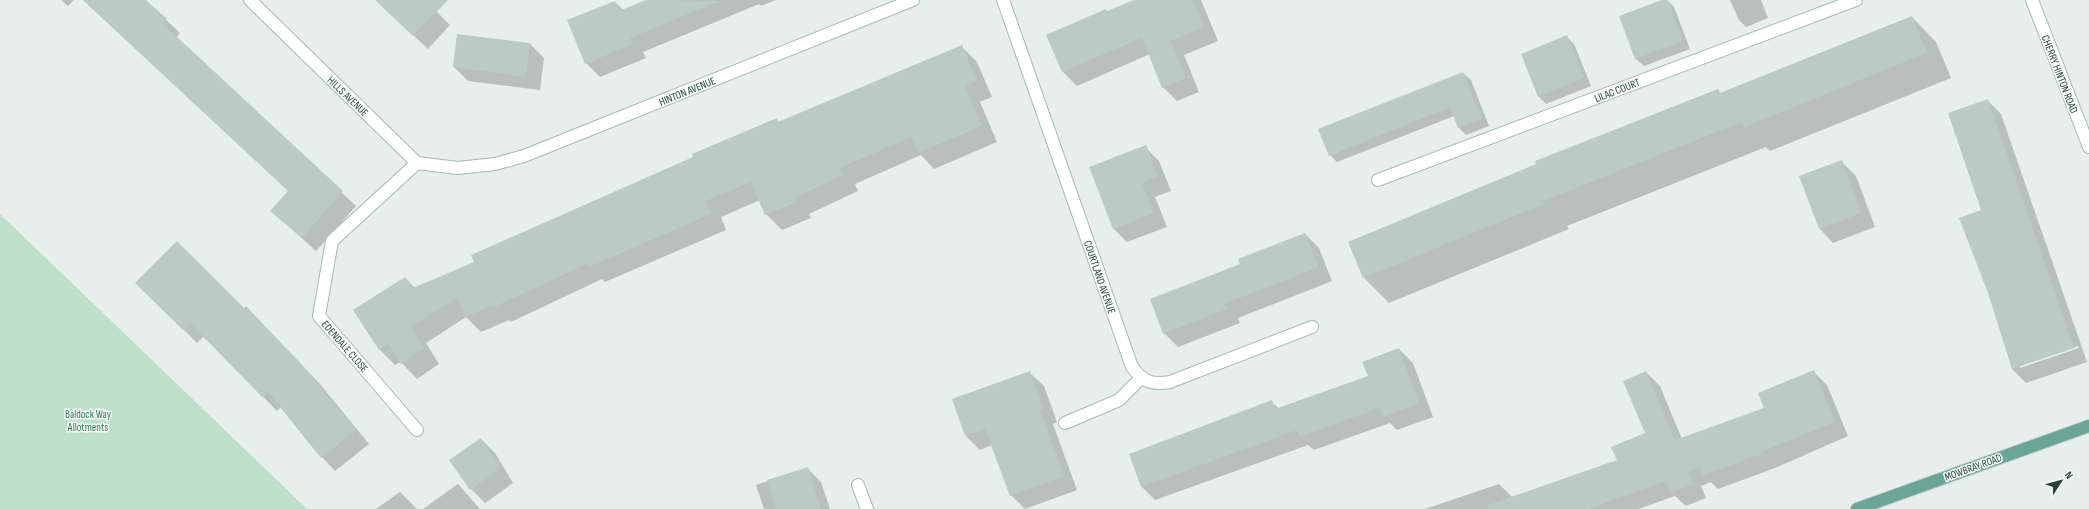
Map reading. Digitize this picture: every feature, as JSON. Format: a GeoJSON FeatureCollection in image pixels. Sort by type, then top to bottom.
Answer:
{"type":"FeatureCollection","features":[{"type":"Feature","properties":{"kind":"main road","name":"MOWBRAY ROAD"},"geometry":{"type":"LineString","coordinates":[[1856,509],[2089,426]]}},
{"type":"Feature","properties":{"kind":"street","name":"HILLS AVENUE"},"geometry":{"type":"LineString","coordinates":[[250,0],[417,163]]}},
{"type":"Feature","properties":{"kind":"street","name":"HINTON AVENUE"},"geometry":{"type":"LineString","coordinates":[[417,163],[458,168],[495,164],[524,156],[913,0]]}},
{"type":"Feature","properties":{"kind":"street","name":"COURTLAND AVENUE"},"geometry":{"type":"LineString","coordinates":[[1003,0],[1132,367],[1141,378]]}},
{"type":"Feature","properties":{"kind":"street","name":"LILAC COURT"},"geometry":{"type":"LineString","coordinates":[[1378,180],[1856,0]]}},
{"type":"Feature","properties":{"kind":"street","name":"CHERRY HINTON ROAD"},"geometry":{"type":"LineString","coordinates":[[2032,0],[2089,147]]}},
{"type":"Feature","properties":{"kind":"street","name":"EDENDALE CLOSE"},"geometry":{"type":"LineString","coordinates":[[417,163],[332,241],[319,316],[418,430]]}},
{"type":"Feature","properties":{"kind":"street"},"geometry":{"type":"LineString","coordinates":[[1066,423],[1119,400],[1141,378],[1156,384],[1170,382],[1312,327]]}},
{"type":"Feature","properties":{"kind":"street"},"geometry":{"type":"LineString","coordinates":[[858,485],[867,509]]}},
{"type":"Feature","properties":{"kind":"green space","name":"Baldock Way Allotments"},"geometry":{"type":"Polygon","coordinates":[[[0,214],[307,509],[0,509],[0,214]]]}},
{"type":"Feature","properties":{"kind":"building"},"geometry":{"type":"Polygon","coordinates":[[[83,0],[146,0],[167,19],[162,23],[343,191],[302,238],[270,211],[288,191],[83,0]]]}},
{"type":"Feature","properties":{"kind":"building"},"geometry":{"type":"Polygon","coordinates":[[[375,0],[448,0],[413,36],[375,0]]]}},
{"type":"Feature","properties":{"kind":"building"},"geometry":{"type":"Polygon","coordinates":[[[646,0],[720,1],[630,38],[633,44],[585,64],[567,20],[615,1],[619,11],[646,0]]]}},
{"type":"Feature","properties":{"kind":"building"},"geometry":{"type":"Polygon","coordinates":[[[1134,0],[1193,0],[1204,27],[1171,41],[1186,78],[1162,88],[1142,38],[1062,72],[1046,35],[1106,9],[1107,11],[1134,0]]]}},
{"type":"Feature","properties":{"kind":"building"},"geometry":{"type":"Polygon","coordinates":[[[1662,0],[1668,0],[1683,41],[1635,59],[1619,16],[1662,0]]]}},
{"type":"Feature","properties":{"kind":"building"},"geometry":{"type":"Polygon","coordinates":[[[1912,16],[1927,53],[1744,127],[1742,122],[1543,201],[1544,204],[1363,278],[1348,242],[1536,164],[1535,161],[1718,89],[1720,93],[1912,16]]]}},
{"type":"Feature","properties":{"kind":"building"},"geometry":{"type":"Polygon","coordinates":[[[457,34],[530,43],[526,77],[453,67],[457,34]]]}},
{"type":"Feature","properties":{"kind":"building"},"geometry":{"type":"Polygon","coordinates":[[[1567,35],[1584,78],[1538,97],[1521,54],[1567,35]]]}},
{"type":"Feature","properties":{"kind":"building"},"geometry":{"type":"Polygon","coordinates":[[[962,45],[977,81],[965,86],[982,126],[918,153],[911,137],[840,168],[843,175],[794,198],[796,202],[765,215],[751,182],[706,201],[711,214],[589,267],[587,264],[494,307],[493,305],[465,317],[457,298],[411,327],[424,348],[401,364],[388,344],[379,350],[353,310],[405,277],[413,288],[474,262],[471,255],[693,157],[692,154],[777,118],[778,122],[962,45]]]}},
{"type":"Feature","properties":{"kind":"building"},"geometry":{"type":"Polygon","coordinates":[[[1463,72],[1482,119],[1458,128],[1450,107],[1329,156],[1318,129],[1463,72]]]}},
{"type":"Feature","properties":{"kind":"building"},"geometry":{"type":"Polygon","coordinates":[[[1988,99],[2074,348],[2012,369],[1988,293],[1959,218],[1981,210],[1948,113],[1988,99]]]}},
{"type":"Feature","properties":{"kind":"building"},"geometry":{"type":"Polygon","coordinates":[[[1146,145],[1158,177],[1142,183],[1154,213],[1113,229],[1089,167],[1146,145]]]}},
{"type":"Feature","properties":{"kind":"building"},"geometry":{"type":"Polygon","coordinates":[[[1842,160],[1861,213],[1819,229],[1799,176],[1842,160]]]}},
{"type":"Feature","properties":{"kind":"building"},"geometry":{"type":"Polygon","coordinates":[[[1305,233],[1319,267],[1224,304],[1227,309],[1163,334],[1150,299],[1240,264],[1238,259],[1305,233]]]}},
{"type":"Feature","properties":{"kind":"building"},"geometry":{"type":"Polygon","coordinates":[[[177,241],[244,308],[246,306],[305,368],[356,430],[321,458],[268,392],[263,398],[190,323],[183,330],[135,283],[177,241]]]}},
{"type":"Feature","properties":{"kind":"building"},"geometry":{"type":"Polygon","coordinates":[[[1399,348],[1419,403],[1382,417],[1379,408],[1299,437],[1297,430],[1141,487],[1129,454],[1272,400],[1275,409],[1368,376],[1362,362],[1399,348]]]}},
{"type":"Feature","properties":{"kind":"building"},"geometry":{"type":"Polygon","coordinates":[[[1814,370],[1835,422],[1761,452],[1762,454],[1703,475],[1700,467],[1688,472],[1693,484],[1671,493],[1666,481],[1588,509],[1488,509],[1488,505],[1617,460],[1611,447],[1645,433],[1623,381],[1646,371],[1675,440],[1764,408],[1758,393],[1814,370]]]}},
{"type":"Feature","properties":{"kind":"building"},"geometry":{"type":"Polygon","coordinates":[[[1030,371],[1043,409],[1040,410],[1064,476],[1010,496],[985,429],[965,436],[952,399],[1030,371]]]}},
{"type":"Feature","properties":{"kind":"building"},"geometry":{"type":"Polygon","coordinates":[[[481,438],[500,468],[470,490],[449,460],[481,438]]]}},
{"type":"Feature","properties":{"kind":"building"},"geometry":{"type":"Polygon","coordinates":[[[808,467],[821,509],[776,509],[767,480],[808,467]]]}}]}
